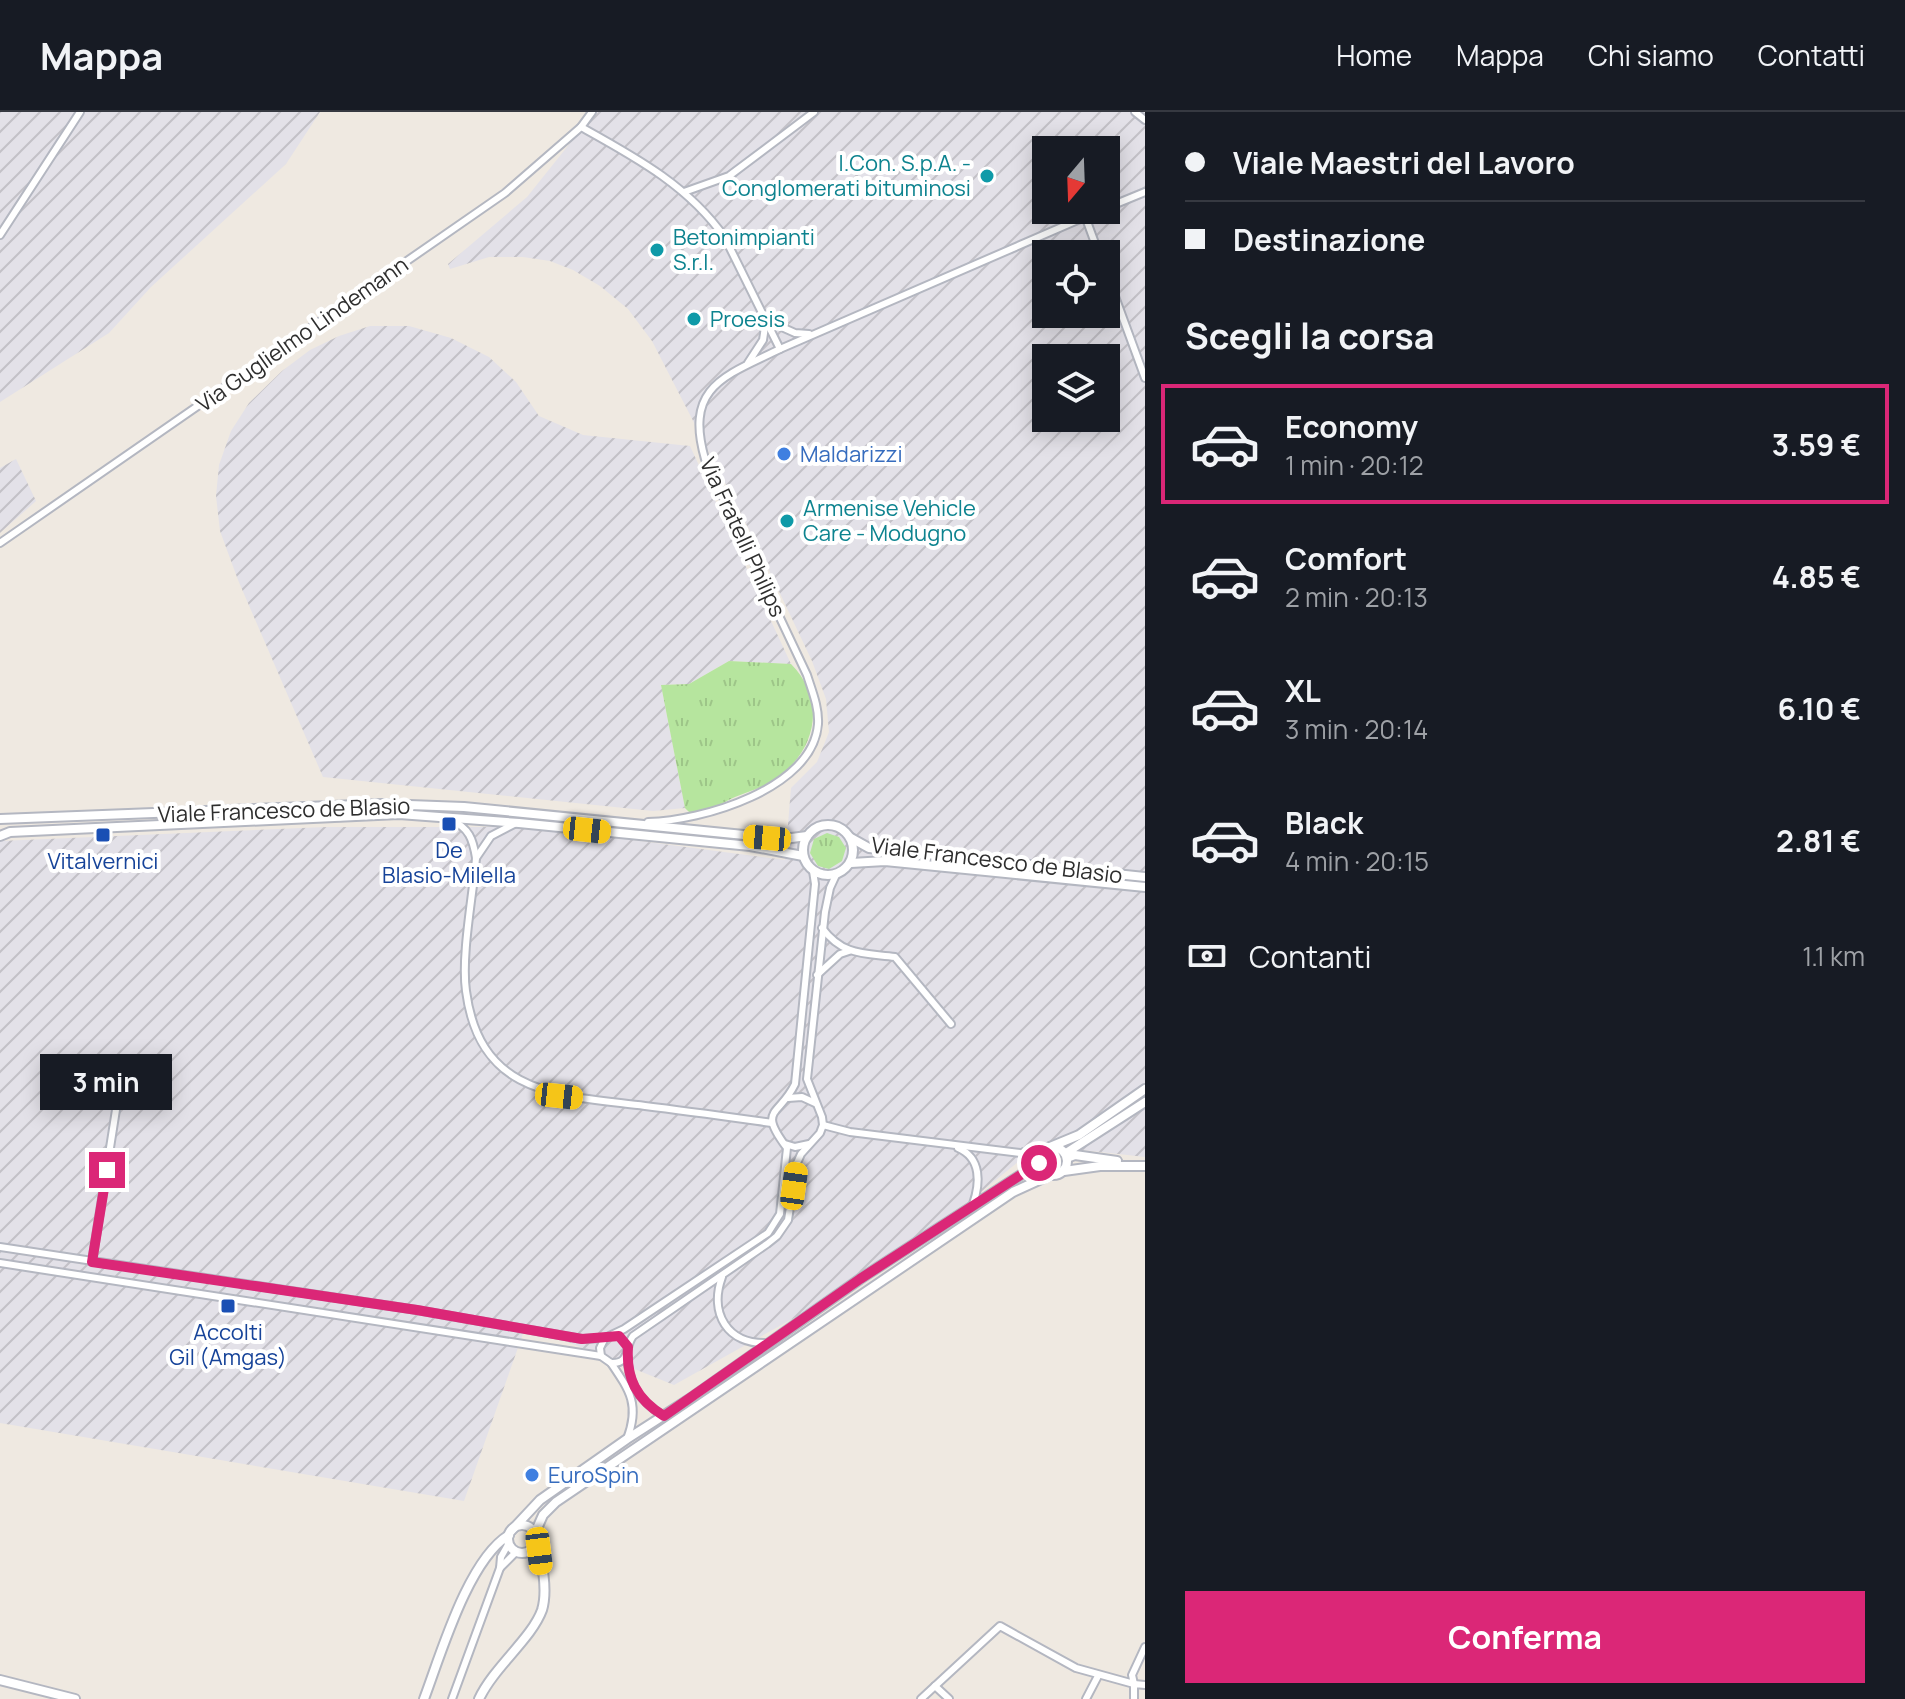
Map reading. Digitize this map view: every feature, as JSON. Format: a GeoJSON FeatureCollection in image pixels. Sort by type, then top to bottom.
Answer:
{"type":"FeatureCollection","features":[{"type":"Feature","properties":{"kind":"street"},"geometry":{"type":"LineString","coordinates":[[0,235],[80,112]]}},
{"type":"Feature","properties":{"kind":"street","name":"Via Guglielmo Lindemann"},"geometry":{"type":"LineString","coordinates":[[0,543],[505,193],[581,127],[592,112]]}},
{"type":"Feature","properties":{"kind":"street"},"geometry":{"type":"LineString","coordinates":[[684,192],[729,176],[814,112]]}},
{"type":"Feature","properties":{"kind":"street"},"geometry":{"type":"LineString","coordinates":[[1135,112],[1145,120]]}},
{"type":"Feature","properties":{"kind":"street"},"geometry":{"type":"LineString","coordinates":[[581,127],[652,168],[684,192],[715,223],[780,349]]}},
{"type":"Feature","properties":{"kind":"street","name":"Via Fratelli Philips"},"geometry":{"type":"LineString","coordinates":[[1120,202],[1145,192]]}},
{"type":"Feature","properties":{"kind":"street","name":"Via Fratelli Philips"},"geometry":{"type":"LineString","coordinates":[[616,823],[674,822],[716,810],[781,782],[794,772],[812,745],[818,725],[807,675],[705,459],[698,436],[698,419],[707,395],[728,374],[780,349],[1067,224]]}},
{"type":"Feature","properties":{"kind":"street"},"geometry":{"type":"LineString","coordinates":[[1120,310],[1145,378]]}},
{"type":"Feature","properties":{"kind":"street"},"geometry":{"type":"LineString","coordinates":[[766,320],[795,333],[812,335]]}},
{"type":"Feature","properties":{"kind":"street"},"geometry":{"type":"LineString","coordinates":[[746,366],[763,340],[766,320]]}},
{"type":"Feature","properties":{"kind":"street","name":"Viale Francesco de Blasio"},"geometry":{"type":"LineString","coordinates":[[0,819],[13,821],[327,804],[382,804],[464,807],[784,839],[807,836]]}},
{"type":"Feature","properties":{"kind":"street","name":"Viale Francesco de Blasio"},"geometry":{"type":"LineString","coordinates":[[0,836],[10,832],[332,816],[440,816],[750,846],[803,856]]}},
{"type":"Feature","properties":{"kind":"street"},"geometry":{"type":"LineString","coordinates":[[440,816],[461,825],[473,842],[476,858],[464,975],[474,1026],[499,1064],[524,1083],[559,1096],[772,1123]]}},
{"type":"Feature","properties":{"kind":"street"},"geometry":{"type":"LineString","coordinates":[[476,858],[491,836],[519,823]]}},
{"type":"Feature","properties":{"kind":"street"},"geometry":{"type":"LineString","coordinates":[[0,1247],[417,1310],[582,1339],[614,1335],[768,1233],[780,1214],[787,1148],[777,1137],[772,1123],[776,1108],[787,1098],[795,1084],[797,1069],[815,884],[813,871],[803,856],[804,842],[812,830],[826,825],[840,828],[851,838],[854,846],[851,863],[836,875],[830,888],[822,928],[807,1079],[823,1125],[797,1163],[790,1209],[783,1228],[767,1244],[633,1336],[627,1356],[631,1381],[637,1395],[664,1416]]}},
{"type":"Feature","properties":{"kind":"street","name":"Viale Francesco de Blasio"},"geometry":{"type":"LineString","coordinates":[[851,838],[869,848],[1145,877]]}},
{"type":"Feature","properties":{"kind":"street","name":"Viale Francesco de Blasio"},"geometry":{"type":"LineString","coordinates":[[851,863],[885,861],[1145,887]]}},
{"type":"Feature","properties":{"kind":"street"},"geometry":{"type":"LineString","coordinates":[[813,871],[820,875],[836,875]]}},
{"type":"Feature","properties":{"kind":"street"},"geometry":{"type":"LineString","coordinates":[[822,928],[830,939],[849,951],[895,957],[951,1024]]}},
{"type":"Feature","properties":{"kind":"street"},"geometry":{"type":"LineString","coordinates":[[817,976],[840,954],[849,951]]}},
{"type":"Feature","properties":{"kind":"street"},"geometry":{"type":"LineString","coordinates":[[92,1262],[121,1078]]}},
{"type":"Feature","properties":{"kind":"street"},"geometry":{"type":"LineString","coordinates":[[452,1699],[510,1536],[540,1500],[1039,1161],[1048,1148],[1079,1135],[1145,1089]]}},
{"type":"Feature","properties":{"kind":"street"},"geometry":{"type":"LineString","coordinates":[[787,1098],[802,1097],[815,1103]]}},
{"type":"Feature","properties":{"kind":"street"},"geometry":{"type":"LineString","coordinates":[[1066,1156],[1145,1102]]}},
{"type":"Feature","properties":{"kind":"street"},"geometry":{"type":"LineString","coordinates":[[823,1125],[850,1132],[1020,1153],[1039,1161]]}},
{"type":"Feature","properties":{"kind":"street"},"geometry":{"type":"LineString","coordinates":[[782,1142],[795,1147],[809,1144]]}},
{"type":"Feature","properties":{"kind":"street"},"geometry":{"type":"LineString","coordinates":[[951,1145],[965,1151],[977,1169],[979,1179],[973,1204]]}},
{"type":"Feature","properties":{"kind":"street"},"geometry":{"type":"LineString","coordinates":[[1020,1153],[1059,1148],[1066,1156],[1064,1171]]}},
{"type":"Feature","properties":{"kind":"street"},"geometry":{"type":"LineString","coordinates":[[1066,1156],[1086,1156],[1145,1166]]}},
{"type":"Feature","properties":{"kind":"street"},"geometry":{"type":"LineString","coordinates":[[1039,1161],[1042,1171],[1050,1175]]}},
{"type":"Feature","properties":{"kind":"street"},"geometry":{"type":"LineString","coordinates":[[516,1552],[531,1550],[543,1515],[556,1502],[1013,1192],[1064,1171],[1130,1165]]}},
{"type":"Feature","properties":{"kind":"street"},"geometry":{"type":"LineString","coordinates":[[0,1263],[601,1356],[611,1363],[634,1409],[634,1420],[627,1439]]}},
{"type":"Feature","properties":{"kind":"street"},"geometry":{"type":"LineString","coordinates":[[723,1275],[717,1299],[723,1321],[740,1340],[752,1344],[768,1343]]}},
{"type":"Feature","properties":{"kind":"street"},"geometry":{"type":"LineString","coordinates":[[614,1335],[624,1338],[628,1347]]}},
{"type":"Feature","properties":{"kind":"street"},"geometry":{"type":"LineString","coordinates":[[601,1356],[601,1344],[605,1338]]}},
{"type":"Feature","properties":{"kind":"street"},"geometry":{"type":"LineString","coordinates":[[611,1363],[620,1362],[627,1356]]}},
{"type":"Feature","properties":{"kind":"street"},"geometry":{"type":"LineString","coordinates":[[424,1699],[471,1581],[496,1546],[522,1525],[535,1537],[544,1596],[541,1613],[496,1670],[479,1699]]}},
{"type":"Feature","properties":{"kind":"street"},"geometry":{"type":"LineString","coordinates":[[510,1536],[516,1552]]}},
{"type":"Feature","properties":{"kind":"street"},"geometry":{"type":"LineString","coordinates":[[500,1568],[516,1552]]}},
{"type":"Feature","properties":{"kind":"street"},"geometry":{"type":"LineString","coordinates":[[921,1699],[1000,1626],[1076,1668],[1098,1676],[1145,1685]]}},
{"type":"Feature","properties":{"kind":"street"},"geometry":{"type":"LineString","coordinates":[[1134,1699],[1132,1675],[1145,1647]]}},
{"type":"Feature","properties":{"kind":"street"},"geometry":{"type":"LineString","coordinates":[[1086,1699],[1098,1676]]}},
{"type":"Feature","properties":{"kind":"street"},"geometry":{"type":"LineString","coordinates":[[0,1680],[75,1699]]}},
{"type":"Feature","properties":{"kind":"street"},"geometry":{"type":"LineString","coordinates":[[935,1686],[949,1699]]}},
{"type":"Feature","properties":{"kind":"shaded area"},"geometry":{"type":"Polygon","coordinates":[[[0,112],[320,112],[286,164],[151,287],[109,333],[0,402],[0,112]]]}},
{"type":"Feature","properties":{"kind":"shaded area"},"geometry":{"type":"Polygon","coordinates":[[[595,112],[1145,112],[1145,1157],[1039,1145],[976,1196],[801,1314],[674,1385],[526,1325],[464,1501],[0,1423],[0,841],[326,827],[533,827],[785,860],[791,788],[817,762],[829,732],[826,699],[812,661],[758,547],[652,341],[628,309],[600,286],[550,261],[489,257],[450,269],[448,264],[527,197],[595,112]]]}},
{"type":"Feature","properties":{"kind":"shaded area"},"geometry":{"type":"Polygon","coordinates":[[[370,326],[409,326],[451,338],[489,357],[516,382],[539,416],[583,435],[690,446],[791,664],[729,661],[689,684],[661,685],[685,808],[653,811],[323,777],[220,531],[216,496],[219,465],[231,431],[249,403],[282,371],[310,350],[370,326]]]}},
{"type":"Feature","properties":{"kind":"shaded area"},"geometry":{"type":"Polygon","coordinates":[[[16,459],[36,501],[0,533],[0,468],[16,459]]]}},
{"type":"Feature","properties":{"kind":"green space"},"geometry":{"type":"Polygon","coordinates":[[[729,661],[791,664],[802,678],[813,707],[809,737],[793,764],[775,780],[700,813],[691,813],[685,808],[661,685],[689,684],[729,661]]]}},
{"type":"Feature","properties":{"kind":"green space"},"geometry":{"type":"Polygon","coordinates":[[[827,833],[839,837],[846,848],[842,861],[829,869],[818,866],[810,853],[814,839],[827,833]]]}},
{"type":"Feature","properties":{"kind":"place","name":"I.Con. S.p.A. - Conglomerati bituminosi"},"geometry":{"type":"Point","coordinates":[987,176]}},
{"type":"Feature","properties":{"kind":"place","name":"Betonimpianti S.r.l."},"geometry":{"type":"Point","coordinates":[657,250]}},
{"type":"Feature","properties":{"kind":"place","name":"Proesis"},"geometry":{"type":"Point","coordinates":[694,319]}},
{"type":"Feature","properties":{"kind":"place","name":"Maldarizzi"},"geometry":{"type":"Point","coordinates":[784,454]}},
{"type":"Feature","properties":{"kind":"place","name":"Armenise Vehicle Care - Modugno"},"geometry":{"type":"Point","coordinates":[787,521]}},
{"type":"Feature","properties":{"kind":"place","name":"De Blasio-Milella"},"geometry":{"type":"Point","coordinates":[449,824]}},
{"type":"Feature","properties":{"kind":"place","name":"Vitalvernici"},"geometry":{"type":"Point","coordinates":[103,835]}},
{"type":"Feature","properties":{"kind":"place","name":"Accolti Gil (Amgas)"},"geometry":{"type":"Point","coordinates":[228,1306]}},
{"type":"Feature","properties":{"kind":"place","name":"EuroSpin"},"geometry":{"type":"Point","coordinates":[532,1475]}},
{"type":"Feature","properties":{"kind":"route"},"geometry":{"type":"LineString","coordinates":[[107,1170],[92,1262],[417,1310],[552,1335],[582,1339],[619,1336],[627,1342],[628,1369],[637,1395],[664,1416],[816,1308],[1039,1163]]}}]}
